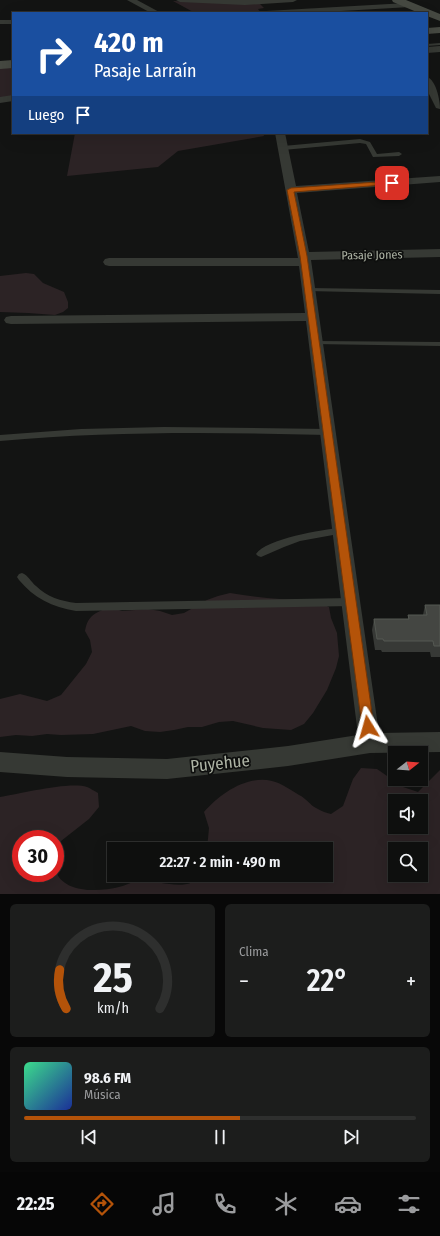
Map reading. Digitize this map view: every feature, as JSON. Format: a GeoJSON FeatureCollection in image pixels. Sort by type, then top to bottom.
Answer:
{"type":"FeatureCollection","features":[{"type":"Feature","properties":{"kind":"main road"},"geometry":{"type":"LineString","coordinates":[[397,0],[427,12]]}},
{"type":"Feature","properties":{"kind":"main road"},"geometry":{"type":"LineString","coordinates":[[428,12],[438,16]]}},
{"type":"Feature","properties":{"kind":"main road"},"geometry":{"type":"LineString","coordinates":[[428,28],[440,27]]}},
{"type":"Feature","properties":{"kind":"main road"},"geometry":{"type":"LineString","coordinates":[[428,32],[440,30]]}},
{"type":"Feature","properties":{"kind":"main road"},"geometry":{"type":"LineString","coordinates":[[0,61],[12,60]]}},
{"type":"Feature","properties":{"kind":"main road"},"geometry":{"type":"LineString","coordinates":[[0,65],[12,64]]}},
{"type":"Feature","properties":{"kind":"street"},"geometry":{"type":"LineString","coordinates":[[131,0],[155,12]]}},
{"type":"Feature","properties":{"kind":"street"},"geometry":{"type":"LineString","coordinates":[[180,0],[245,3],[293,0]]}},
{"type":"Feature","properties":{"kind":"street"},"geometry":{"type":"LineString","coordinates":[[326,0],[336,10]]}},
{"type":"Feature","properties":{"kind":"street"},"geometry":{"type":"LineString","coordinates":[[264,12],[336,10],[407,5]]}},
{"type":"Feature","properties":{"kind":"street"},"geometry":{"type":"LineString","coordinates":[[0,22],[12,22]]}},
{"type":"Feature","properties":{"kind":"street"},"geometry":{"type":"LineString","coordinates":[[428,50],[440,49]]}},
{"type":"Feature","properties":{"kind":"street"},"geometry":{"type":"LineString","coordinates":[[428,82],[439,106]]}},
{"type":"Feature","properties":{"kind":"street"},"geometry":{"type":"LineString","coordinates":[[0,100],[12,98]]}},
{"type":"Feature","properties":{"kind":"street"},"geometry":{"type":"LineString","coordinates":[[281,141],[309,290],[370,743]]}},
{"type":"Feature","properties":{"kind":"street"},"geometry":{"type":"LineString","coordinates":[[291,190],[440,179]]}},
{"type":"Feature","properties":{"kind":"street","name":"Pasaje Jones"},"geometry":{"type":"LineString","coordinates":[[109,262],[304,259],[440,253]]}},
{"type":"Feature","properties":{"kind":"street"},"geometry":{"type":"LineString","coordinates":[[11,320],[312,317]]}},
{"type":"Feature","properties":{"kind":"street","name":"Puyehue"},"geometry":{"type":"LineString","coordinates":[[0,762],[66,767],[167,769],[288,756],[370,743],[440,742]]}},
{"type":"Feature","properties":{"kind":"lane"},"geometry":{"type":"LineString","coordinates":[[428,44],[440,44]]}},
{"type":"Feature","properties":{"kind":"lane"},"geometry":{"type":"LineString","coordinates":[[281,141],[362,141],[368,143],[375,156],[398,154]]}},
{"type":"Feature","properties":{"kind":"lane"},"geometry":{"type":"LineString","coordinates":[[309,290],[440,292]]}},
{"type":"Feature","properties":{"kind":"lane"},"geometry":{"type":"LineString","coordinates":[[316,343],[440,344]]}},
{"type":"Feature","properties":{"kind":"lane"},"geometry":{"type":"LineString","coordinates":[[0,438],[52,434],[142,431],[328,432]]}},
{"type":"Feature","properties":{"kind":"lane"},"geometry":{"type":"LineString","coordinates":[[261,554],[296,538],[311,534],[342,531]]}},
{"type":"Feature","properties":{"kind":"lane"},"geometry":{"type":"LineString","coordinates":[[22,577],[32,590],[47,599],[76,607],[351,602]]}},
{"type":"Feature","properties":{"kind":"shaded area"},"geometry":{"type":"Polygon","coordinates":[[[173,1],[260,4],[264,8],[258,9],[260,12],[193,12],[173,1]]]}},
{"type":"Feature","properties":{"kind":"shaded area"},"geometry":{"type":"Polygon","coordinates":[[[12,66],[12,97],[0,99],[0,67],[12,66]]]}},
{"type":"Feature","properties":{"kind":"shaded area"},"geometry":{"type":"Polygon","coordinates":[[[75,134],[263,134],[264,136],[178,151],[158,167],[67,176],[75,134]]]}},
{"type":"Feature","properties":{"kind":"shaded area"},"geometry":{"type":"Polygon","coordinates":[[[26,273],[34,274],[43,283],[64,292],[68,302],[68,308],[55,315],[0,312],[0,276],[26,273]]]}},
{"type":"Feature","properties":{"kind":"shaded area"},"geometry":{"type":"Polygon","coordinates":[[[230,593],[268,598],[311,600],[329,607],[331,618],[337,633],[339,656],[327,690],[313,713],[304,724],[291,730],[263,728],[233,721],[219,722],[202,727],[188,727],[160,732],[145,731],[131,726],[93,734],[47,734],[32,736],[16,735],[0,737],[0,699],[20,694],[47,701],[61,695],[86,664],[92,652],[90,640],[85,631],[88,621],[96,613],[110,607],[122,611],[148,609],[172,615],[184,613],[207,600],[230,593]]]}},
{"type":"Feature","properties":{"kind":"shaded area"},"geometry":{"type":"Polygon","coordinates":[[[361,768],[377,769],[388,777],[388,786],[402,786],[418,792],[424,786],[428,786],[428,782],[440,770],[440,894],[0,894],[0,797],[69,786],[87,787],[98,793],[99,807],[89,819],[64,839],[64,830],[12,830],[12,882],[64,882],[73,887],[92,890],[111,889],[132,882],[154,882],[181,885],[193,882],[333,882],[333,842],[208,842],[209,828],[204,812],[210,805],[226,793],[243,783],[262,780],[272,781],[282,785],[324,812],[331,814],[343,806],[353,779],[361,768]]]}},
{"type":"Feature","properties":{"kind":"building"},"geometry":{"type":"Polygon","coordinates":[[[425,605],[440,605],[440,646],[434,646],[433,641],[384,641],[383,639],[377,639],[374,619],[409,619],[408,615],[427,615],[425,605]]]}},
{"type":"Feature","properties":{"kind":"route"},"geometry":{"type":"LineString","coordinates":[[368,727],[304,256],[291,190],[392,183]]}}]}
